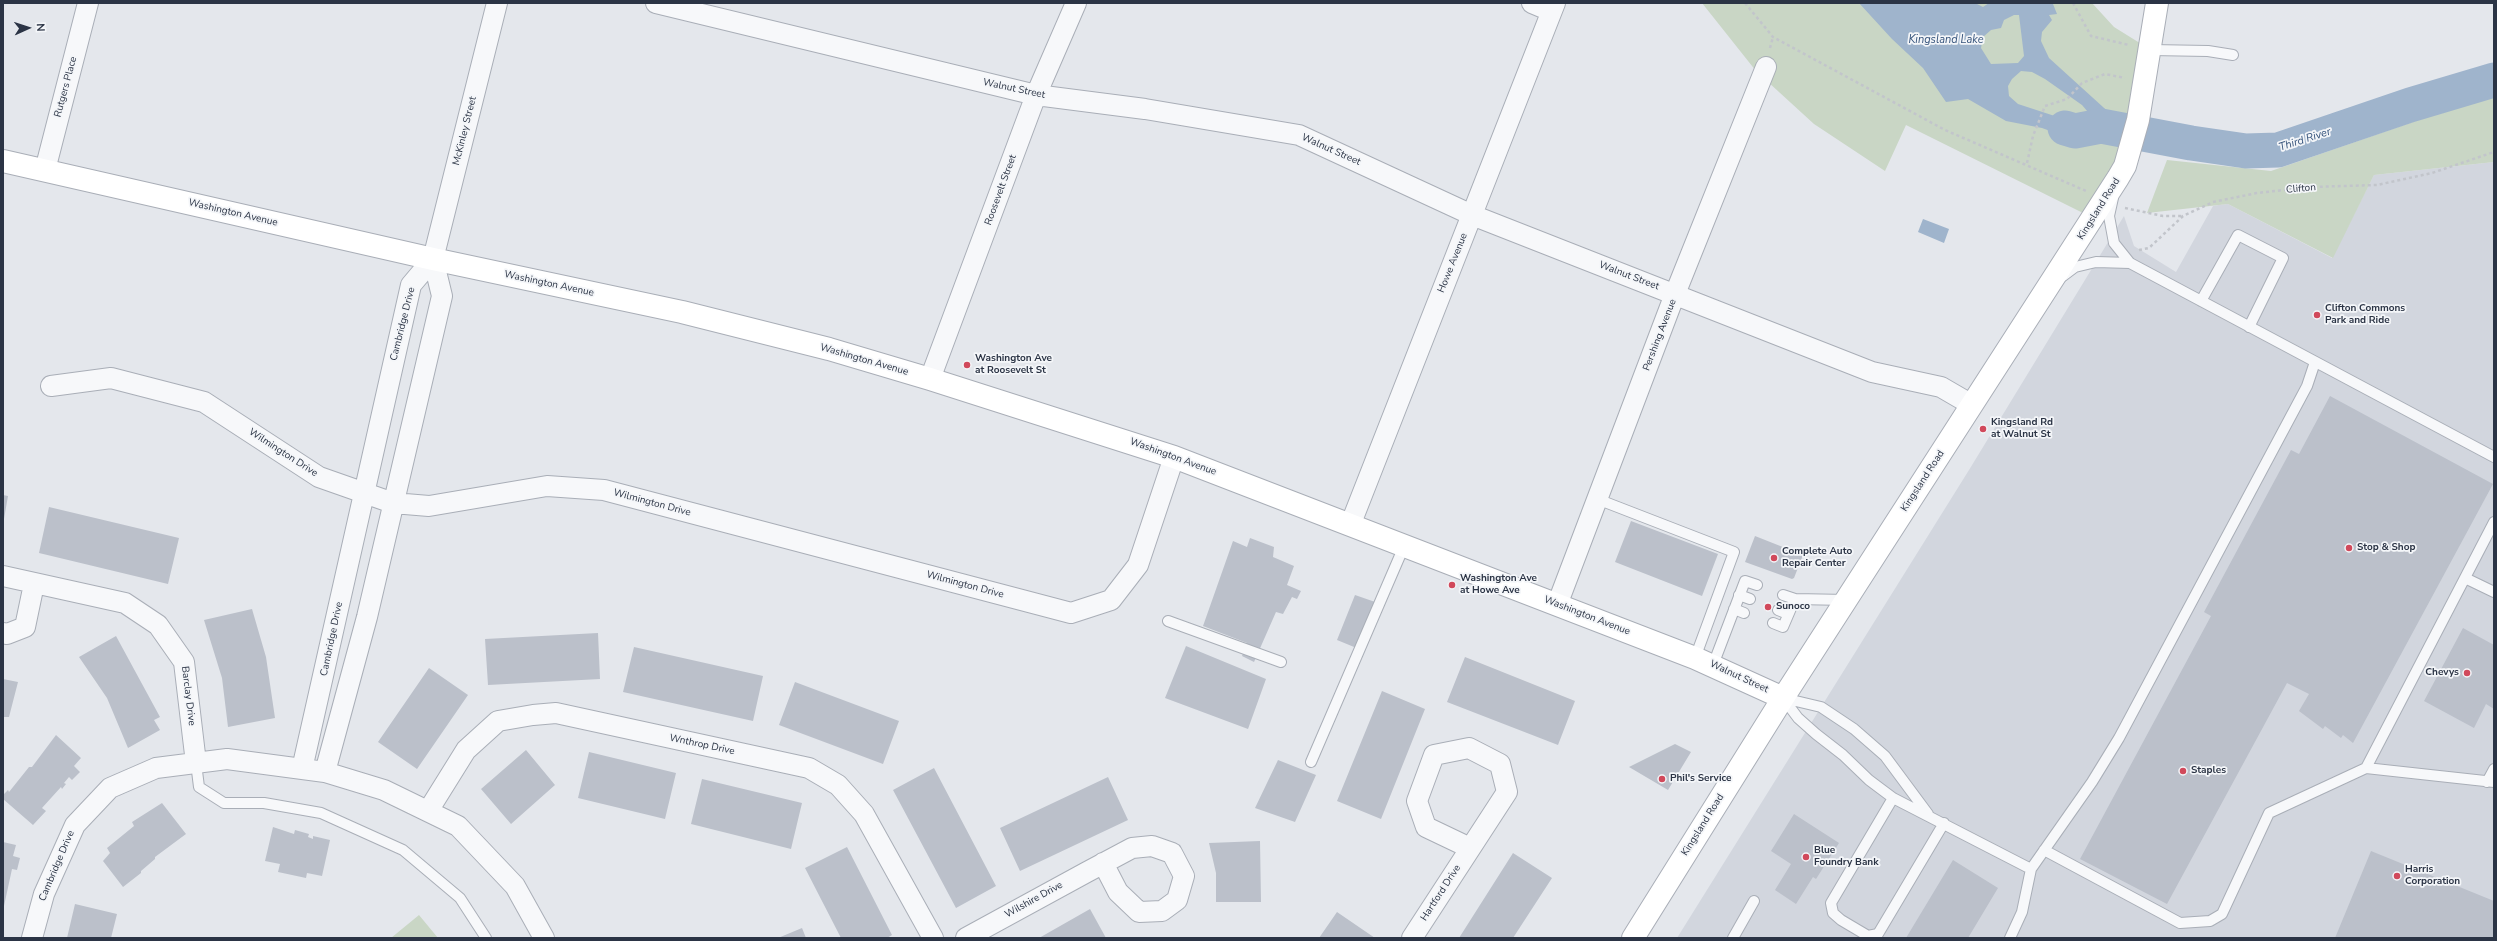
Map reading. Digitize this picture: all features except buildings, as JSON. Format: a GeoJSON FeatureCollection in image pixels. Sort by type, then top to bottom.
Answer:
{"type":"FeatureCollection","features":[{"type":"Feature","properties":{"kind":"main road","name":"Kingsland Road"},"geometry":{"type":"LineString","coordinates":[[1633,938],[1783,698],[2053,282],[2118,178],[2130,149],[2138,120],[2143,48],[2157,3]]}},
{"type":"Feature","properties":{"kind":"main road","name":"Washington Avenue"},"geometry":{"type":"LineString","coordinates":[[3,161],[433,259],[682,312],[829,349],[930,379],[1174,457],[1351,523],[1557,605],[1704,661]]}},
{"type":"Feature","properties":{"kind":"main road","name":"Walnut Street"},"geometry":{"type":"LineString","coordinates":[[1704,661],[1783,698]]}},
{"type":"Feature","properties":{"kind":"street","name":"Rutgers Place"},"geometry":{"type":"LineString","coordinates":[[44,170],[88,3]]}},
{"type":"Feature","properties":{"kind":"street","name":"McKinley Street"},"geometry":{"type":"LineString","coordinates":[[433,259],[497,3]]}},
{"type":"Feature","properties":{"kind":"street","name":"Walnut Street"},"geometry":{"type":"LineString","coordinates":[[656,3],[1036,95],[1145,109],[1299,135],[1472,215],[1872,372],[1931,384],[1947,390],[1972,405]]}},
{"type":"Feature","properties":{"kind":"street","name":"Roosevelt Street"},"geometry":{"type":"LineString","coordinates":[[930,379],[1036,95],[1076,3]]}},
{"type":"Feature","properties":{"kind":"street"},"geometry":{"type":"LineString","coordinates":[[1532,3],[1553,7]]}},
{"type":"Feature","properties":{"kind":"street","name":"Howe Avenue"},"geometry":{"type":"LineString","coordinates":[[1351,523],[1553,7]]}},
{"type":"Feature","properties":{"kind":"street","name":"Pershing Avenue"},"geometry":{"type":"LineString","coordinates":[[1557,605],[1675,294],[1766,67]]}},
{"type":"Feature","properties":{"kind":"street","name":"Cambridge Drive"},"geometry":{"type":"LineString","coordinates":[[302,769],[411,286],[433,259]]}},
{"type":"Feature","properties":{"kind":"street"},"geometry":{"type":"LineString","coordinates":[[325,772],[367,617],[442,296],[433,259]]}},
{"type":"Feature","properties":{"kind":"street","name":"Wilmington Drive"},"geometry":{"type":"LineString","coordinates":[[51,386],[111,378],[204,402],[319,477],[393,503],[429,506],[547,486],[604,490],[1071,612],[1111,600],[1138,565],[1174,457]]}},
{"type":"Feature","properties":{"kind":"street","name":"Barclay Drive"},"geometry":{"type":"LineString","coordinates":[[3,576],[125,603],[158,625],[184,662],[196,764]]}},
{"type":"Feature","properties":{"kind":"street"},"geometry":{"type":"LineString","coordinates":[[3,633],[7,634],[26,627],[34,584]]}},
{"type":"Feature","properties":{"kind":"street","name":"Wnthrop Drive"},"geometry":{"type":"LineString","coordinates":[[428,811],[466,750],[498,721],[533,715],[556,713],[809,768],[838,785],[864,814],[933,938]]}},
{"type":"Feature","properties":{"kind":"street"},"geometry":{"type":"LineString","coordinates":[[1469,748],[1500,764],[1507,792],[1470,848],[1426,827],[1417,801],[1434,755],[1469,748]]}},
{"type":"Feature","properties":{"kind":"street","name":"Cambridge Drive"},"geometry":{"type":"LineString","coordinates":[[32,938],[44,894],[75,825],[110,788],[156,768],[227,759],[325,772],[384,790],[458,826],[515,886],[544,938]]}},
{"type":"Feature","properties":{"kind":"street","name":"Hartford Drive"},"geometry":{"type":"LineString","coordinates":[[1412,938],[1470,848]]}},
{"type":"Feature","properties":{"kind":"street","name":"Wilshire Drive"},"geometry":{"type":"LineString","coordinates":[[966,938],[1103,863]]}},
{"type":"Feature","properties":{"kind":"lane"},"geometry":{"type":"LineString","coordinates":[[2143,48],[2208,51],[2233,55]]}},
{"type":"Feature","properties":{"kind":"lane"},"geometry":{"type":"LineString","coordinates":[[2118,178],[2109,216],[2114,243],[2130,263],[2494,457]]}},
{"type":"Feature","properties":{"kind":"lane"},"geometry":{"type":"LineString","coordinates":[[2201,301],[2238,235],[2283,258],[2248,327]]}},
{"type":"Feature","properties":{"kind":"lane"},"geometry":{"type":"LineString","coordinates":[[2053,282],[2075,267],[2096,262],[2130,263]]}},
{"type":"Feature","properties":{"kind":"lane"},"geometry":{"type":"LineString","coordinates":[[2010,938],[2022,912],[2031,869],[2092,782],[2119,738],[2308,386],[2315,362]]}},
{"type":"Feature","properties":{"kind":"lane"},"geometry":{"type":"LineString","coordinates":[[1597,499],[1734,552],[1704,661]]}},
{"type":"Feature","properties":{"kind":"lane"},"geometry":{"type":"LineString","coordinates":[[2366,768],[2494,522]]}},
{"type":"Feature","properties":{"kind":"lane"},"geometry":{"type":"LineString","coordinates":[[1311,762],[1405,544]]}},
{"type":"Feature","properties":{"kind":"lane"},"geometry":{"type":"LineString","coordinates":[[2465,578],[2494,592]]}},
{"type":"Feature","properties":{"kind":"lane"},"geometry":{"type":"LineString","coordinates":[[1704,661],[1734,609],[1745,581],[1757,585]]}},
{"type":"Feature","properties":{"kind":"lane"},"geometry":{"type":"LineString","coordinates":[[1739,595],[1750,599]]}},
{"type":"Feature","properties":{"kind":"lane"},"geometry":{"type":"LineString","coordinates":[[1783,595],[1795,599],[1847,600]]}},
{"type":"Feature","properties":{"kind":"lane"},"geometry":{"type":"LineString","coordinates":[[1773,623],[1783,627],[1795,599]]}},
{"type":"Feature","properties":{"kind":"lane"},"geometry":{"type":"LineString","coordinates":[[1734,609],[1744,613]]}},
{"type":"Feature","properties":{"kind":"lane"},"geometry":{"type":"LineString","coordinates":[[1778,610],[1788,614]]}},
{"type":"Feature","properties":{"kind":"lane"},"geometry":{"type":"LineString","coordinates":[[1168,621],[1281,662]]}},
{"type":"Feature","properties":{"kind":"lane"},"geometry":{"type":"LineString","coordinates":[[1783,698],[1798,718],[1843,755],[1869,780],[1893,798],[1928,814],[2031,869]]}},
{"type":"Feature","properties":{"kind":"lane"},"geometry":{"type":"LineString","coordinates":[[1783,698],[1821,707],[1854,729],[1884,756],[1928,814]]}},
{"type":"Feature","properties":{"kind":"lane"},"geometry":{"type":"LineString","coordinates":[[196,764],[199,786],[224,803],[264,803],[321,813],[403,850],[460,898],[486,938]]}},
{"type":"Feature","properties":{"kind":"lane"},"geometry":{"type":"LineString","coordinates":[[2044,850],[2180,923],[2210,921],[2222,914],[2269,813],[2366,768],[2491,782],[2494,769]]}},
{"type":"Feature","properties":{"kind":"lane"},"geometry":{"type":"LineString","coordinates":[[1893,798],[1831,903],[1833,913],[1841,920],[1868,936],[1878,934],[1944,823]]}},
{"type":"Feature","properties":{"kind":"lane"},"geometry":{"type":"LineString","coordinates":[[1733,938],[1754,901]]}},
{"type":"Feature","properties":{"kind":"path"},"geometry":{"type":"LineString","coordinates":[[1745,3],[1773,37],[1945,130],[2088,191]]}},
{"type":"Feature","properties":{"kind":"path"},"geometry":{"type":"LineString","coordinates":[[2073,3],[2091,36],[2143,48]]}},
{"type":"Feature","properties":{"kind":"path"},"geometry":{"type":"LineString","coordinates":[[2027,164],[2033,136],[2045,106],[2067,99],[2082,83],[2105,74],[2129,78]]}},
{"type":"Feature","properties":{"kind":"path","name":"Clifton"},"geometry":{"type":"LineString","coordinates":[[2120,252],[2132,252],[2149,248],[2183,216],[2213,202],[2257,193],[2311,187],[2384,184],[2432,173],[2494,152]]}},
{"type":"Feature","properties":{"kind":"path"},"geometry":{"type":"LineString","coordinates":[[2121,207],[2145,214],[2183,216]]}},
{"type":"Feature","properties":{"kind":"shaded area"},"geometry":{"type":"Polygon","coordinates":[[[2494,162],[2494,938],[1677,938],[1969,470],[2124,216],[2134,246],[2176,272],[2213,206],[2228,204],[2332,258],[2374,175],[2494,162]]]}},
{"type":"Feature","properties":{"kind":"green space"},"geometry":{"type":"Polygon","coordinates":[[[1702,3],[2092,3],[2114,27],[2151,50],[2138,120],[2118,116],[2112,141],[2130,149],[2083,213],[1906,125],[1885,171],[1814,124],[1756,71],[1702,3]]]}},
{"type":"Feature","properties":{"kind":"green space"},"geometry":{"type":"Polygon","coordinates":[[[2494,94],[2494,162],[2374,175],[2333,258],[2228,204],[2147,213],[2167,160],[2271,171],[2494,94]]]}},
{"type":"Feature","properties":{"kind":"green space"},"geometry":{"type":"Polygon","coordinates":[[[419,915],[438,938],[391,938],[419,915]]]}},
{"type":"Feature","properties":{"kind":"water","name":"Kingsland Lake"},"geometry":{"type":"Polygon","coordinates":[[[1859,3],[1975,3],[1983,7],[1989,3],[2053,4],[2057,14],[2049,15],[2052,20],[2042,32],[2041,41],[2049,58],[2114,117],[2107,137],[2093,134],[2082,140],[2064,136],[2042,128],[2006,121],[1968,99],[1946,102],[1923,68],[1892,39],[1859,3]],[[2014,15],[2004,20],[2001,28],[1991,30],[1983,37],[1981,48],[1991,64],[2018,63],[2024,56],[2019,15],[2014,15]],[[2021,71],[2012,79],[2008,86],[2009,96],[2018,104],[2070,121],[2080,122],[2088,116],[2088,112],[2082,105],[2045,79],[2032,72],[2021,71]]]}},
{"type":"Feature","properties":{"kind":"water"},"geometry":{"type":"Polygon","coordinates":[[[1923,219],[1949,229],[1944,243],[1918,232],[1923,219]]]}},
{"type":"Feature","properties":{"kind":"waterway","name":"Third River"},"geometry":{"type":"LineString","coordinates":[[2065,128],[2075,131],[2101,126],[2191,143],[2246,151],[2278,150],[2410,105],[2494,80]]}},
{"type":"Feature","properties":{"kind":"place","name":"Clifton Commons Park and Ride"},"geometry":{"type":"Point","coordinates":[2317,315]}},
{"type":"Feature","properties":{"kind":"place","name":"Washington Ave at Roosevelt St"},"geometry":{"type":"Point","coordinates":[967,365]}},
{"type":"Feature","properties":{"kind":"place","name":"Kingsland Rd at Walnut St"},"geometry":{"type":"Point","coordinates":[1983,429]}},
{"type":"Feature","properties":{"kind":"place","name":"Stop & Shop"},"geometry":{"type":"Point","coordinates":[2349,548]}},
{"type":"Feature","properties":{"kind":"place","name":"Complete Auto Repair Center"},"geometry":{"type":"Point","coordinates":[1774,558]}},
{"type":"Feature","properties":{"kind":"place","name":"Washington Ave at Howe Ave"},"geometry":{"type":"Point","coordinates":[1452,585]}},
{"type":"Feature","properties":{"kind":"place","name":"Sunoco"},"geometry":{"type":"Point","coordinates":[1768,607]}},
{"type":"Feature","properties":{"kind":"place","name":"Chevys"},"geometry":{"type":"Point","coordinates":[2467,673]}},
{"type":"Feature","properties":{"kind":"place","name":"Staples"},"geometry":{"type":"Point","coordinates":[2183,771]}},
{"type":"Feature","properties":{"kind":"place","name":"Phil's Service"},"geometry":{"type":"Point","coordinates":[1662,779]}},
{"type":"Feature","properties":{"kind":"place","name":"Blue Foundry Bank"},"geometry":{"type":"Point","coordinates":[1806,857]}},
{"type":"Feature","properties":{"kind":"place","name":"Harris Corporation"},"geometry":{"type":"Point","coordinates":[2397,876]}}]}
